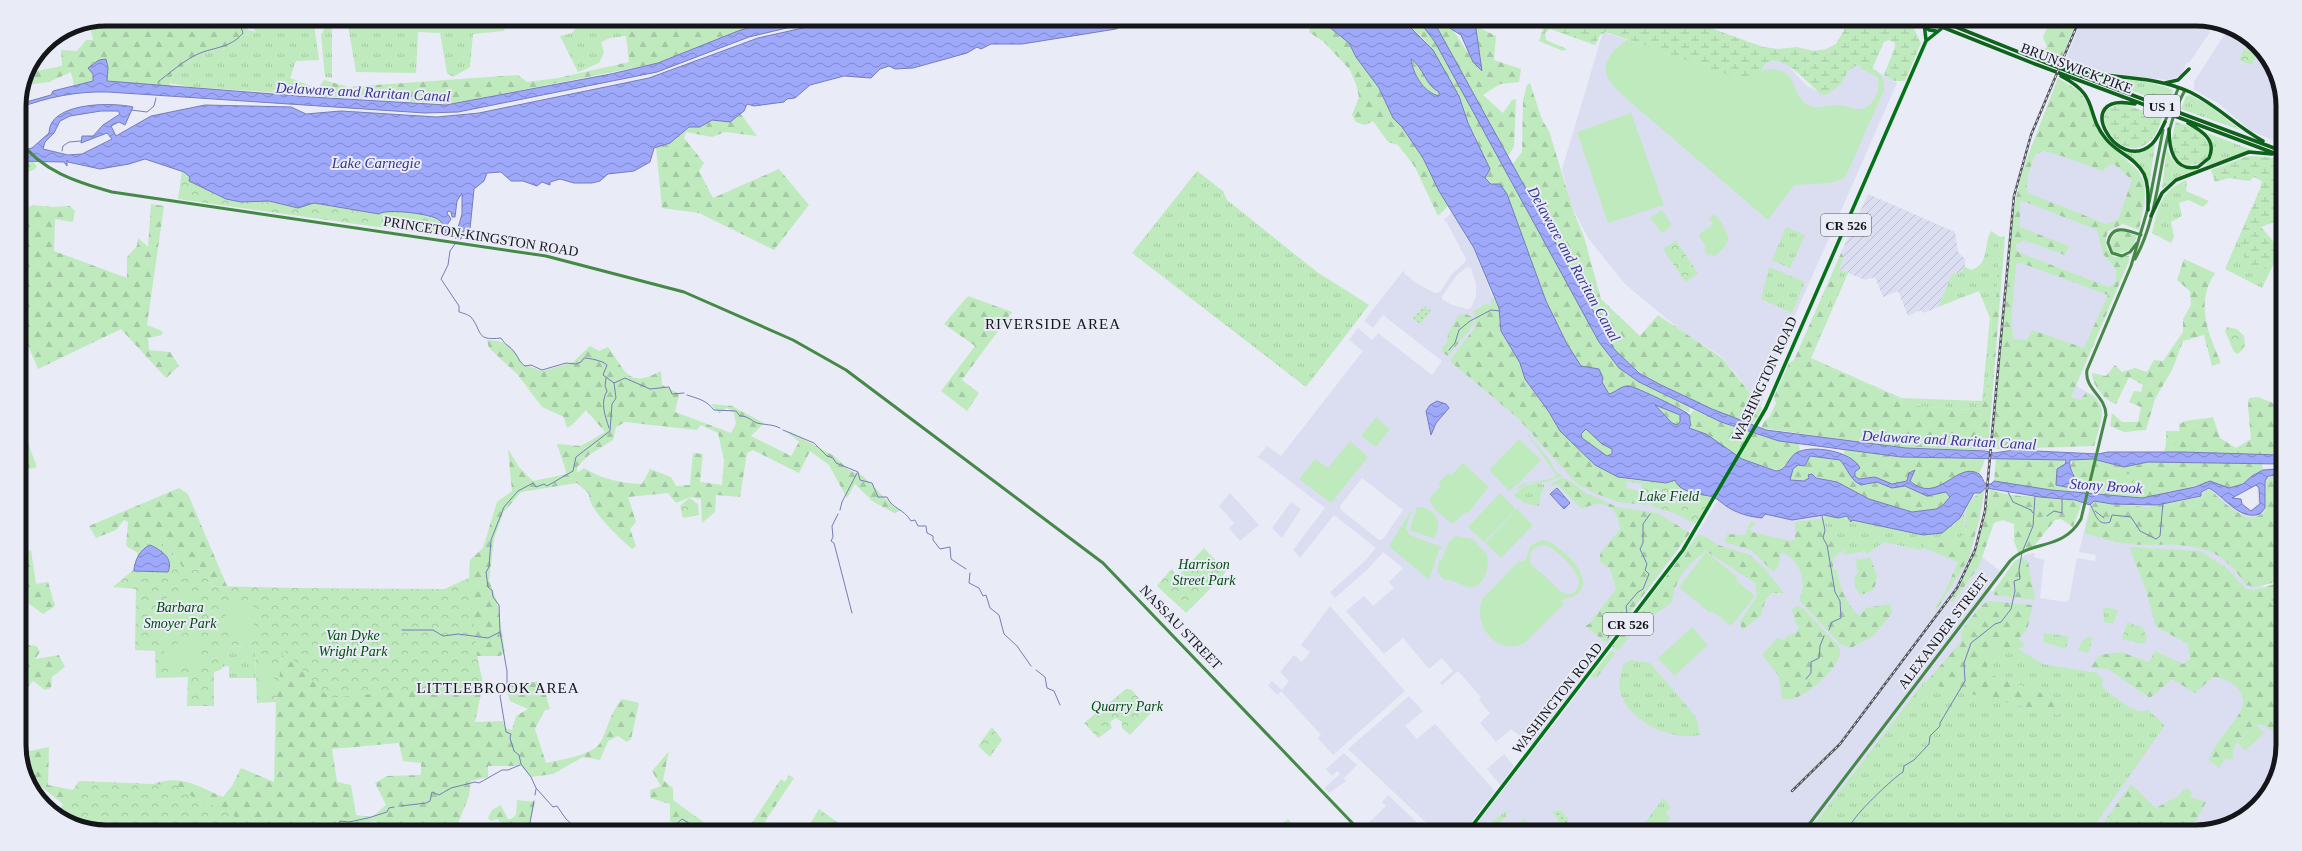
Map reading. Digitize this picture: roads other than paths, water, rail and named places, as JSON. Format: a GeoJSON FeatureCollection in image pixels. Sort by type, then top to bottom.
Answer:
{"type":"FeatureCollection","features":[{"type":"Feature","properties":{"kind":"highway","name":"BRUNSWICK PIKE"},"geometry":{"type":"LineString","coordinates":[[1949,26],[2274,148]]}},
{"type":"Feature","properties":{"kind":"highway","name":"BRUNSWICK PIKE"},"geometry":{"type":"LineString","coordinates":[[1949,26],[2048,69],[2276,154]]}},
{"type":"Feature","properties":{"kind":"highway"},"geometry":{"type":"LineString","coordinates":[[2049,64],[2092,75],[2133,77],[2164,83],[2178,89],[2185,90],[2212,105],[2247,132],[2274,148]]}},
{"type":"Feature","properties":{"kind":"highway"},"geometry":{"type":"LineString","coordinates":[[2048,69],[2070,81],[2083,91],[2089,100],[2105,138],[2141,169],[2147,184],[2148,210]]}},
{"type":"Feature","properties":{"kind":"highway"},"geometry":{"type":"LineString","coordinates":[[2164,83],[2176,81],[2189,69]]}},
{"type":"Feature","properties":{"kind":"highway"},"geometry":{"type":"LineString","coordinates":[[2148,106],[2124,102],[2110,104],[2102,118],[2105,132],[2120,146],[2140,150],[2147,148],[2155,141],[2165,122]]}},
{"type":"Feature","properties":{"kind":"highway"},"geometry":{"type":"LineString","coordinates":[[2169,129],[2170,150],[2178,163],[2193,168],[2206,162],[2212,150],[2208,138],[2200,130],[2178,118]]}},
{"type":"Feature","properties":{"kind":"highway"},"geometry":{"type":"LineString","coordinates":[[2151,216],[2162,193],[2170,184],[2179,179],[2249,152],[2276,155]]}},
{"type":"Feature","properties":{"kind":"main road","name":"WASHINGTON ROAD"},"geometry":{"type":"LineString","coordinates":[[1925,26],[1926,41]]}},
{"type":"Feature","properties":{"kind":"main road","name":"WASHINGTON ROAD"},"geometry":{"type":"LineString","coordinates":[[1926,26],[1930,30],[1937,31]]}},
{"type":"Feature","properties":{"kind":"main road","name":"WASHINGTON ROAD"},"geometry":{"type":"LineString","coordinates":[[1473,825],[1657,586],[1694,533],[1740,456],[1756,428],[1926,41],[1942,26]]}},
{"type":"Feature","properties":{"kind":"main road"},"geometry":{"type":"LineString","coordinates":[[2131,266],[2148,210],[2165,122],[2178,89]]}},
{"type":"Feature","properties":{"kind":"main road"},"geometry":{"type":"LineString","coordinates":[[2131,266],[2144,240],[2151,216],[2169,129],[2185,90]]}},
{"type":"Feature","properties":{"kind":"main road","name":"PRINCETON-KINGSTON ROAD"},"geometry":{"type":"LineString","coordinates":[[26,148],[40,162],[72,180],[122,194],[460,242],[569,260],[684,292],[726,309],[833,362],[967,461]]}},
{"type":"Feature","properties":{"kind":"main road"},"geometry":{"type":"LineString","coordinates":[[2140,240],[2130,252],[2122,256],[2112,253],[2108,245],[2110,235],[2118,229],[2126,228],[2141,235]]}},
{"type":"Feature","properties":{"kind":"main road","name":"ALEXANDER STREET"},"geometry":{"type":"LineString","coordinates":[[1809,825],[2008,563],[2018,554],[2056,542],[2070,534],[2081,519],[2089,491],[2094,460],[2106,411],[2102,400],[2088,383],[2087,370],[2131,266]]}},
{"type":"Feature","properties":{"kind":"main road","name":"NASSAU STREET"},"geometry":{"type":"LineString","coordinates":[[967,461],[1110,569],[1354,825]]}},
{"type":"Feature","properties":{"kind":"water"},"geometry":{"type":"Polygon","coordinates":[[[754,26],[795,26],[749,37],[657,72],[458,112],[425,113],[108,92],[63,96],[26,106],[26,102],[51,95],[53,91],[93,81],[93,74],[88,68],[99,60],[106,59],[108,68],[107,81],[311,97],[446,105],[611,74],[658,63],[754,26]]]}},
{"type":"Feature","properties":{"kind":"water","name":"Lake Carnegie"},"geometry":{"type":"Polygon","coordinates":[[[812,26],[1121,26],[1116,29],[1022,44],[991,44],[981,49],[977,47],[967,53],[913,68],[895,69],[889,66],[880,69],[871,78],[844,76],[810,85],[795,98],[787,99],[784,102],[754,106],[747,104],[744,111],[730,122],[712,120],[700,127],[689,127],[670,143],[654,148],[650,162],[634,171],[608,174],[600,181],[592,183],[574,183],[560,179],[550,182],[550,185],[542,182],[537,186],[523,181],[511,181],[501,172],[487,173],[484,181],[474,189],[470,229],[465,228],[461,239],[455,238],[462,214],[462,193],[457,201],[455,217],[452,217],[451,212],[448,211],[447,213],[451,219],[447,225],[448,232],[445,233],[442,231],[443,224],[440,220],[419,214],[383,212],[379,214],[314,203],[298,208],[269,201],[241,202],[226,199],[189,181],[190,177],[184,172],[145,159],[129,164],[100,169],[68,162],[67,160],[67,166],[64,162],[26,161],[26,149],[32,148],[49,133],[52,123],[59,115],[83,106],[123,105],[133,107],[125,125],[119,122],[111,126],[116,136],[151,116],[205,105],[291,107],[306,114],[341,111],[437,117],[479,113],[649,78],[758,38],[812,26]],[[101,111],[70,116],[60,121],[54,133],[45,142],[43,149],[68,155],[82,154],[112,139],[107,133],[81,143],[82,136],[93,136],[103,125],[120,114],[118,111],[101,111]]]}},
{"type":"Feature","properties":{"kind":"water"},"geometry":{"type":"Polygon","coordinates":[[[1328,26],[1409,26],[1433,50],[1459,96],[1468,123],[1490,169],[1485,178],[1491,184],[1500,184],[1507,194],[1546,301],[1567,344],[1581,366],[1599,369],[1603,378],[1602,382],[1609,394],[1629,386],[1649,394],[1679,408],[1688,414],[1691,425],[1689,428],[1706,434],[1742,459],[1776,471],[1785,467],[1796,453],[1803,450],[1821,449],[1840,453],[1856,462],[1860,468],[1855,472],[1855,476],[1859,479],[1875,477],[1892,484],[1907,481],[1909,473],[1915,470],[1910,481],[1920,487],[1930,488],[1938,486],[1963,473],[1971,471],[1979,474],[1986,484],[1991,484],[1994,481],[2051,490],[2142,498],[2195,487],[2210,481],[2229,488],[2243,484],[2252,476],[2263,470],[2276,469],[2276,475],[2268,476],[2265,481],[2265,508],[2260,514],[2245,514],[2232,507],[2209,488],[2201,492],[2201,496],[2157,505],[2112,504],[2094,501],[2090,505],[2075,500],[2040,497],[1986,488],[1980,493],[1974,493],[1960,518],[1942,533],[1923,535],[1852,520],[1851,522],[1847,516],[1838,518],[1824,515],[1792,520],[1765,514],[1762,518],[1753,517],[1734,511],[1713,497],[1697,494],[1681,488],[1675,480],[1666,483],[1618,477],[1595,465],[1560,431],[1549,412],[1525,379],[1520,363],[1501,331],[1499,308],[1474,248],[1439,191],[1423,158],[1402,127],[1393,118],[1379,88],[1356,57],[1349,43],[1328,26]],[[1411,59],[1414,71],[1420,82],[1428,91],[1439,96],[1439,92],[1427,81],[1419,67],[1411,59]],[[1655,405],[1672,423],[1677,425],[1680,422],[1680,415],[1655,405]],[[1586,429],[1581,434],[1582,438],[1607,456],[1612,454],[1612,449],[1602,444],[1586,429]],[[1810,456],[1805,466],[1798,465],[1793,469],[1790,480],[1804,481],[1809,478],[1808,475],[1812,474],[1816,478],[1837,482],[1869,499],[1912,512],[1936,509],[1942,506],[1950,497],[1946,492],[1927,496],[1905,486],[1892,488],[1877,482],[1861,485],[1854,480],[1840,460],[1810,456]],[[2256,485],[2232,498],[2241,499],[2242,504],[2251,511],[2260,504],[2259,488],[2256,485]]]}},
{"type":"Feature","properties":{"kind":"water"},"geometry":{"type":"Polygon","coordinates":[[[1423,26],[1436,26],[1614,349],[1639,373],[1659,384],[1712,409],[1766,430],[1906,448],[1985,451],[1994,453],[2014,450],[2098,454],[2108,452],[2184,452],[2276,455],[2276,464],[2148,462],[2124,467],[2093,459],[2070,460],[2070,467],[2077,486],[2066,487],[2056,485],[2057,469],[2065,464],[2066,460],[1901,457],[1779,441],[1721,422],[1639,382],[1619,368],[1599,342],[1435,42],[1423,26]]]}},
{"type":"Feature","properties":{"kind":"water"},"geometry":{"type":"Polygon","coordinates":[[[1476,26],[1482,71],[1473,62],[1461,35],[1448,27],[1476,26]]]}},
{"type":"Feature","properties":{"kind":"water"},"geometry":{"type":"Polygon","coordinates":[[[1437,401],[1446,404],[1449,408],[1436,423],[1431,435],[1426,411],[1430,405],[1437,401]]]}},
{"type":"Feature","properties":{"kind":"water"},"geometry":{"type":"Polygon","coordinates":[[[1557,488],[1570,503],[1564,509],[1550,494],[1557,488]]]}},
{"type":"Feature","properties":{"kind":"water"},"geometry":{"type":"Polygon","coordinates":[[[150,545],[162,552],[168,559],[168,572],[134,571],[138,556],[143,549],[150,545]]]}},
{"type":"Feature","properties":{"kind":"waterway"},"geometry":{"type":"LineString","coordinates":[[158,82],[193,56],[233,42],[243,33],[240,26]]}},
{"type":"Feature","properties":{"kind":"waterway"},"geometry":{"type":"LineString","coordinates":[[131,110],[147,112],[154,106],[156,98]]}},
{"type":"Feature","properties":{"kind":"waterway"},"geometry":{"type":"LineString","coordinates":[[62,151],[63,146],[69,142],[81,141]]}},
{"type":"Feature","properties":{"kind":"waterway"},"geometry":{"type":"LineString","coordinates":[[455,244],[450,251],[448,265],[441,279],[459,306],[459,312],[471,317],[483,337],[493,339],[501,338],[525,366],[531,365],[542,370],[566,363],[576,364],[581,362],[584,358],[600,361],[607,365],[603,375],[614,383],[625,378],[650,389],[669,387],[672,394],[684,393]]}},
{"type":"Feature","properties":{"kind":"waterway"},"geometry":{"type":"LineString","coordinates":[[1449,350],[1455,343],[1459,330],[1470,321],[1491,310],[1500,311]]}},
{"type":"Feature","properties":{"kind":"waterway"},"geometry":{"type":"LineString","coordinates":[[606,378],[605,386],[607,391],[604,405],[609,428]]}},
{"type":"Feature","properties":{"kind":"waterway"},"geometry":{"type":"LineString","coordinates":[[573,825],[566,819],[557,806],[553,807],[536,788],[531,777],[521,764],[519,755],[514,751],[510,738],[511,734],[506,732],[500,696],[507,687],[507,671],[500,632],[499,605],[493,597],[492,590],[488,587],[486,572],[489,567],[491,540],[504,507],[518,491],[533,483],[536,487],[544,484],[547,486],[573,471],[576,457],[610,431],[612,404],[616,398],[614,383]]}},
{"type":"Feature","properties":{"kind":"waterway"},"geometry":{"type":"LineString","coordinates":[[687,395],[705,402],[714,410],[736,411],[740,416],[747,417],[757,423],[780,428]]}},
{"type":"Feature","properties":{"kind":"waterway"},"geometry":{"type":"LineString","coordinates":[[783,430],[814,443],[827,456],[833,458],[836,463],[858,472],[860,480],[872,483],[878,497],[887,497],[889,501],[905,513],[911,521],[915,520],[918,526],[926,526],[927,533],[933,536],[933,540],[940,549],[950,547],[951,559],[966,569]]}},
{"type":"Feature","properties":{"kind":"waterway"},"geometry":{"type":"LineString","coordinates":[[840,510],[842,502],[857,473]]}},
{"type":"Feature","properties":{"kind":"waterway"},"geometry":{"type":"LineString","coordinates":[[2008,492],[2013,502],[2031,510],[2033,513]]}},
{"type":"Feature","properties":{"kind":"waterway"},"geometry":{"type":"LineString","coordinates":[[2023,550],[2033,526],[2035,496]]}},
{"type":"Feature","properties":{"kind":"waterway"},"geometry":{"type":"LineString","coordinates":[[2047,516],[2054,511],[2062,513],[2062,499]]}},
{"type":"Feature","properties":{"kind":"waterway"},"geometry":{"type":"LineString","coordinates":[[2090,504],[2099,521],[2106,523],[2110,522],[2112,515],[2131,517],[2140,531],[2156,539],[2160,536],[2163,503]]}},
{"type":"Feature","properties":{"kind":"waterway"},"geometry":{"type":"LineString","coordinates":[[2095,511],[2104,518]]}},
{"type":"Feature","properties":{"kind":"waterway"},"geometry":{"type":"LineString","coordinates":[[838,514],[832,526],[833,537],[831,541],[834,543],[852,613]]}},
{"type":"Feature","properties":{"kind":"waterway"},"geometry":{"type":"LineString","coordinates":[[1608,638],[1609,635],[1614,632],[1616,624],[1621,623],[1627,614],[1626,606],[1638,592],[1643,589],[1649,574],[1645,570],[1647,564],[1640,549],[1643,543],[1643,524],[1650,514]]}},
{"type":"Feature","properties":{"kind":"waterway"},"geometry":{"type":"LineString","coordinates":[[1822,516],[1825,530],[1823,538],[1827,545],[1835,592],[1840,601],[1841,618],[1832,622],[1829,630]]}},
{"type":"Feature","properties":{"kind":"waterway"},"geometry":{"type":"LineString","coordinates":[[1851,825],[1853,820],[1874,797],[1903,772],[1904,766],[1914,760],[1929,744],[1930,736],[1940,726],[1940,723],[1965,681],[1964,663],[1971,643],[1995,624],[2001,622],[2011,609],[2015,591],[2014,581],[2020,579],[2019,569],[2022,553]]}},
{"type":"Feature","properties":{"kind":"waterway"},"geometry":{"type":"LineString","coordinates":[[970,573],[969,583],[979,588],[983,596],[986,595],[990,608],[999,615],[1004,634],[1017,646],[1031,666]]}},
{"type":"Feature","properties":{"kind":"waterway"},"geometry":{"type":"LineString","coordinates":[[402,630],[433,630],[443,636],[458,634],[488,638],[500,632]]}},
{"type":"Feature","properties":{"kind":"waterway"},"geometry":{"type":"LineString","coordinates":[[1806,679],[1811,673],[1811,662],[1819,658],[1820,646],[1824,636]]}},
{"type":"Feature","properties":{"kind":"waterway"},"geometry":{"type":"LineString","coordinates":[[1036,670],[1045,677],[1047,688],[1054,691],[1060,705]]}},
{"type":"Feature","properties":{"kind":"waterway"},"geometry":{"type":"LineString","coordinates":[[401,806],[426,803],[430,801],[432,792],[439,795],[451,788],[475,782],[479,783],[502,770],[508,770],[520,765]]}},
{"type":"Feature","properties":{"kind":"waterway"},"geometry":{"type":"LineString","coordinates":[[535,795],[536,789]]}},
{"type":"Feature","properties":{"kind":"waterway"},"geometry":{"type":"LineString","coordinates":[[530,825],[534,801]]}},
{"type":"Feature","properties":{"kind":"waterway"},"geometry":{"type":"LineString","coordinates":[[339,825],[340,821],[349,822],[368,818],[387,812],[389,808],[394,807]]}},
{"type":"Feature","properties":{"kind":"waterway"},"geometry":{"type":"LineString","coordinates":[[675,825],[682,819],[692,825]]}},
{"type":"Feature","properties":{"kind":"railway"},"geometry":{"type":"LineString","coordinates":[[1792,791],[1840,744],[1957,588],[1975,550],[1985,511],[2014,196],[2031,135],[2077,26]]}},
{"type":"Feature","properties":{"kind":"district","name":"RIVERSIDE AREA"},"geometry":{"type":"Point","coordinates":[1053,324]}},
{"type":"Feature","properties":{"kind":"district","name":"LITTLEBROOK AREA"},"geometry":{"type":"Point","coordinates":[498,688]}},
{"type":"Feature","properties":{"kind":"water label","name":"Delaware and Raritan Canal"},"geometry":{"type":"Point","coordinates":[363,92]}},
{"type":"Feature","properties":{"kind":"water label","name":"Delaware and Raritan Canal"},"geometry":{"type":"Point","coordinates":[1574,264]}},
{"type":"Feature","properties":{"kind":"water label","name":"Delaware and Raritan Canal"},"geometry":{"type":"Point","coordinates":[1949,440]}},
{"type":"Feature","properties":{"kind":"water label","name":"Stony Brook"},"geometry":{"type":"Point","coordinates":[2106,486]}},
{"type":"Feature","properties":{"kind":"park label","name":"Lake Field"},"geometry":{"type":"Point","coordinates":[1669,496]}},
{"type":"Feature","properties":{"kind":"park label","name":"Harrison Street Park"},"geometry":{"type":"Point","coordinates":[1204,572]}},
{"type":"Feature","properties":{"kind":"park label","name":"Barbara Smoyer Park"},"geometry":{"type":"Point","coordinates":[180,616]}},
{"type":"Feature","properties":{"kind":"park label","name":"Van Dyke Wright Park"},"geometry":{"type":"Point","coordinates":[353,644]}},
{"type":"Feature","properties":{"kind":"park label","name":"Quarry Park"},"geometry":{"type":"Point","coordinates":[1127,706]}}]}
